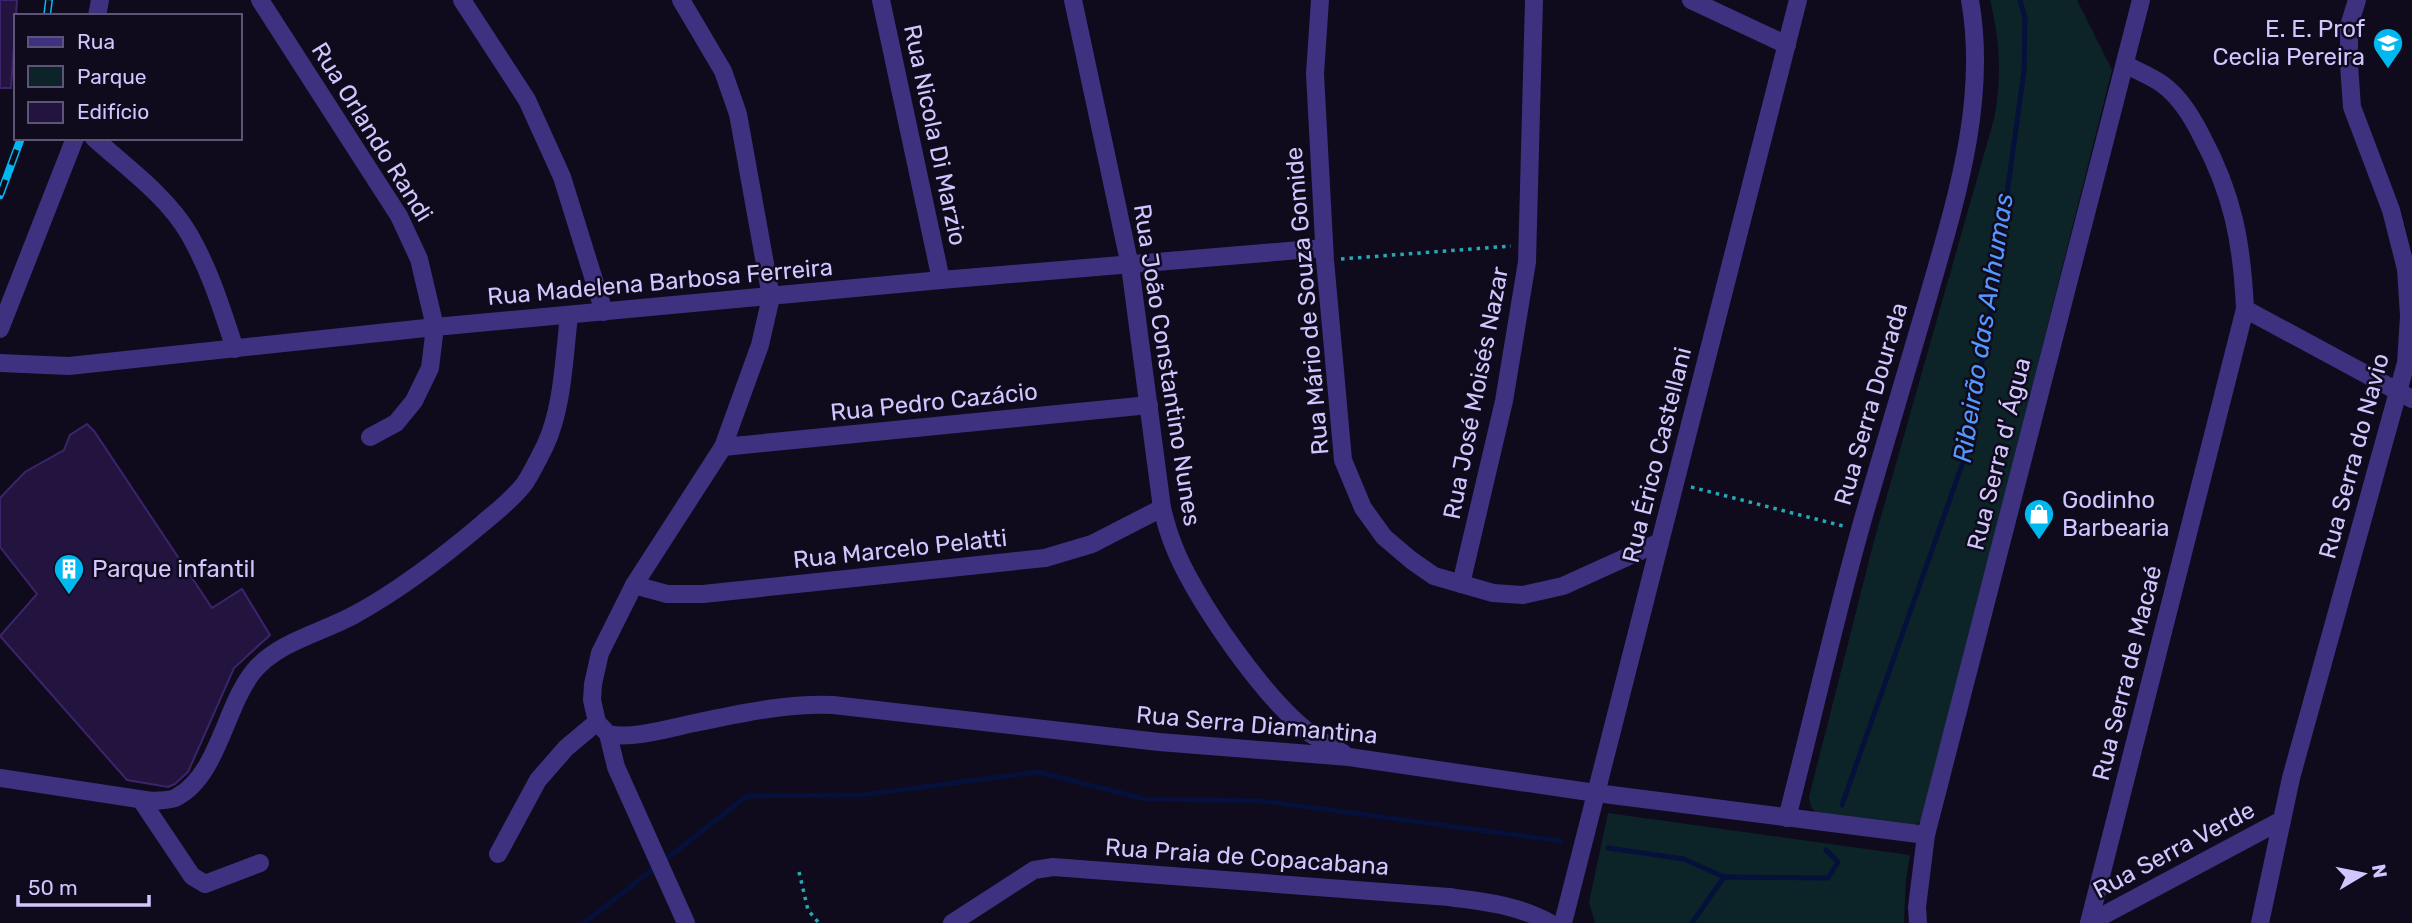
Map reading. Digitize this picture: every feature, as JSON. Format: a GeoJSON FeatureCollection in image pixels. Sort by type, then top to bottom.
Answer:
{"type":"FeatureCollection","features":[{"type":"Feature","properties":{"kind":"street","name":"Rua Orlando Randi"},"geometry":{"type":"LineString","coordinates":[[260,0],[399,216],[419,259],[435,327],[429,368],[414,401],[396,423],[370,437]]}},
{"type":"Feature","properties":{"kind":"street"},"geometry":{"type":"LineString","coordinates":[[462,0],[527,100],[562,177],[604,312]]}},
{"type":"Feature","properties":{"kind":"street"},"geometry":{"type":"LineString","coordinates":[[681,0],[723,71],[738,114],[771,297],[760,345],[723,447],[634,585],[600,653],[593,684],[600,723],[616,767],[686,923]]}},
{"type":"Feature","properties":{"kind":"street","name":"Rua Nicola Di Marzio"},"geometry":{"type":"LineString","coordinates":[[881,0],[941,280]]}},
{"type":"Feature","properties":{"kind":"street","name":"Rua João Constantino Nunes"},"geometry":{"type":"LineString","coordinates":[[1073,0],[1130,265],[1162,508],[1173,545],[1199,594],[1239,655],[1277,702],[1311,734],[1349,757]]}},
{"type":"Feature","properties":{"kind":"street","name":"Rua Mário de Souza Gomide"},"geometry":{"type":"LineString","coordinates":[[1320,0],[1315,75],[1325,254],[1343,460],[1363,508],[1384,537],[1410,560],[1434,576],[1493,593],[1523,595],[1563,586],[1660,542]]}},
{"type":"Feature","properties":{"kind":"street","name":"Rua José Moisés Nazar"},"geometry":{"type":"LineString","coordinates":[[1461,584],[1504,401],[1518,325],[1527,245],[1534,0]]}},
{"type":"Feature","properties":{"kind":"street"},"geometry":{"type":"LineString","coordinates":[[1690,0],[1787,44]]}},
{"type":"Feature","properties":{"kind":"street","name":"Rua Érico Castellani"},"geometry":{"type":"LineString","coordinates":[[1563,923],[1798,0]]}},
{"type":"Feature","properties":{"kind":"street","name":"Rua Serra Dourada"},"geometry":{"type":"LineString","coordinates":[[1787,818],[1860,531],[1959,183],[1970,131],[1977,65],[1970,0]]}},
{"type":"Feature","properties":{"kind":"street","name":"Rua Serra d' Água"},"geometry":{"type":"LineString","coordinates":[[1918,923],[1917,907],[1926,835],[2141,0]]}},
{"type":"Feature","properties":{"kind":"street","name":"Rua Serra do Navio"},"geometry":{"type":"LineString","coordinates":[[2260,923],[2291,778],[2405,396],[2408,328],[2406,269],[2391,210],[2352,107],[2348,26],[2357,0]]}},
{"type":"Feature","properties":{"kind":"street","name":"Rua Serra de Macaé"},"geometry":{"type":"LineString","coordinates":[[2089,923],[2245,309],[2243,259],[2218,167],[2192,116],[2164,85],[2125,64]]}},
{"type":"Feature","properties":{"kind":"street"},"geometry":{"type":"LineString","coordinates":[[0,329],[74,140]]}},
{"type":"Feature","properties":{"kind":"street"},"geometry":{"type":"LineString","coordinates":[[96,140],[167,205],[188,233],[213,283],[235,349]]}},
{"type":"Feature","properties":{"kind":"street","name":"Rua Madelena Barbosa Ferreira"},"geometry":{"type":"LineString","coordinates":[[0,363],[69,366],[435,327],[941,280],[1130,265],[1325,254]]}},
{"type":"Feature","properties":{"kind":"street"},"geometry":{"type":"LineString","coordinates":[[2245,309],[2405,396]]}},
{"type":"Feature","properties":{"kind":"street"},"geometry":{"type":"LineString","coordinates":[[0,778],[146,800],[176,798],[195,782],[211,758],[233,704],[253,671],[278,649],[354,615],[388,594],[454,548],[500,509],[524,483],[546,444],[560,394],[569,316]]}},
{"type":"Feature","properties":{"kind":"street","name":"Rua Pedro Cazácio"},"geometry":{"type":"LineString","coordinates":[[723,447],[1149,405]]}},
{"type":"Feature","properties":{"kind":"street","name":"Rua Marcelo Pelatti"},"geometry":{"type":"LineString","coordinates":[[634,585],[667,594],[703,594],[1045,558],[1092,544],[1162,508]]}},
{"type":"Feature","properties":{"kind":"street","name":"Rua Serra Diamantina"},"geometry":{"type":"LineString","coordinates":[[600,723],[633,734],[754,711],[808,704],[833,705],[1159,742],[1349,757],[1596,793],[1926,835]]}},
{"type":"Feature","properties":{"kind":"street"},"geometry":{"type":"LineString","coordinates":[[498,854],[538,780],[566,748],[600,723]]}},
{"type":"Feature","properties":{"kind":"street"},"geometry":{"type":"LineString","coordinates":[[146,800],[192,876],[205,884],[260,863]]}},
{"type":"Feature","properties":{"kind":"street","name":"Rua Serra Verde"},"geometry":{"type":"LineString","coordinates":[[2089,923],[2282,820]]}},
{"type":"Feature","properties":{"kind":"street","name":"Rua Praia de Copacabana"},"geometry":{"type":"LineString","coordinates":[[952,923],[969,918],[1034,870],[1052,867],[1449,897],[1498,904],[1535,915],[1550,923]]}},
{"type":"Feature","properties":{"kind":"path"},"geometry":{"type":"LineString","coordinates":[[1325,254],[1527,245]]}},
{"type":"Feature","properties":{"kind":"path"},"geometry":{"type":"LineString","coordinates":[[1676,482],[1860,531]]}},
{"type":"Feature","properties":{"kind":"path"},"geometry":{"type":"LineString","coordinates":[[799,872],[808,911],[819,923]]}},
{"type":"Feature","properties":{"kind":"green space"},"geometry":{"type":"Polygon","coordinates":[[[1990,0],[2077,0],[2112,70],[1923,820],[1912,827],[1815,812],[1809,797],[1874,541],[1994,119],[1999,60],[1990,0]]]}},
{"type":"Feature","properties":{"kind":"green space"},"geometry":{"type":"Polygon","coordinates":[[[1608,813],[1910,855],[1904,923],[1595,923],[1589,902],[1608,813]]]}},
{"type":"Feature","properties":{"kind":"building"},"geometry":{"type":"Polygon","coordinates":[[[0,0],[17,0],[11,88],[0,88],[0,0]]]}},
{"type":"Feature","properties":{"kind":"building"},"geometry":{"type":"Polygon","coordinates":[[[87,424],[212,608],[242,589],[270,635],[234,668],[188,772],[168,787],[127,780],[0,636],[37,594],[0,547],[0,498],[25,472],[64,450],[70,435],[87,424]]]}},
{"type":"Feature","properties":{"kind":"waterway","name":"Ribeirão das Anhumas"},"geometry":{"type":"LineString","coordinates":[[1842,805],[1968,448],[1996,274],[2024,71],[2025,18],[2020,0]]}},
{"type":"Feature","properties":{"kind":"waterway"},"geometry":{"type":"LineString","coordinates":[[584,923],[747,796],[862,795],[1038,772],[1145,799],[1262,801],[1561,841]]}},
{"type":"Feature","properties":{"kind":"waterway"},"geometry":{"type":"LineString","coordinates":[[1608,848],[1684,859],[1724,877]]}},
{"type":"Feature","properties":{"kind":"waterway"},"geometry":{"type":"LineString","coordinates":[[1692,923],[1724,877],[1828,878],[1838,862],[1826,850]]}},
{"type":"Feature","properties":{"kind":"railway"},"geometry":{"type":"LineString","coordinates":[[47,14],[49,0]]}},
{"type":"Feature","properties":{"kind":"railway"},"geometry":{"type":"LineString","coordinates":[[0,195],[20,140]]}},
{"type":"Feature","properties":{"kind":"place","name":"E. E. Prof Ceclia Pereira"},"geometry":{"type":"Point","coordinates":[2388,70]}},
{"type":"Feature","properties":{"kind":"place","name":"Godinho Barbearia"},"geometry":{"type":"Point","coordinates":[2039,541]}},
{"type":"Feature","properties":{"kind":"place","name":"Parque infantil"},"geometry":{"type":"Point","coordinates":[69,596]}}]}
